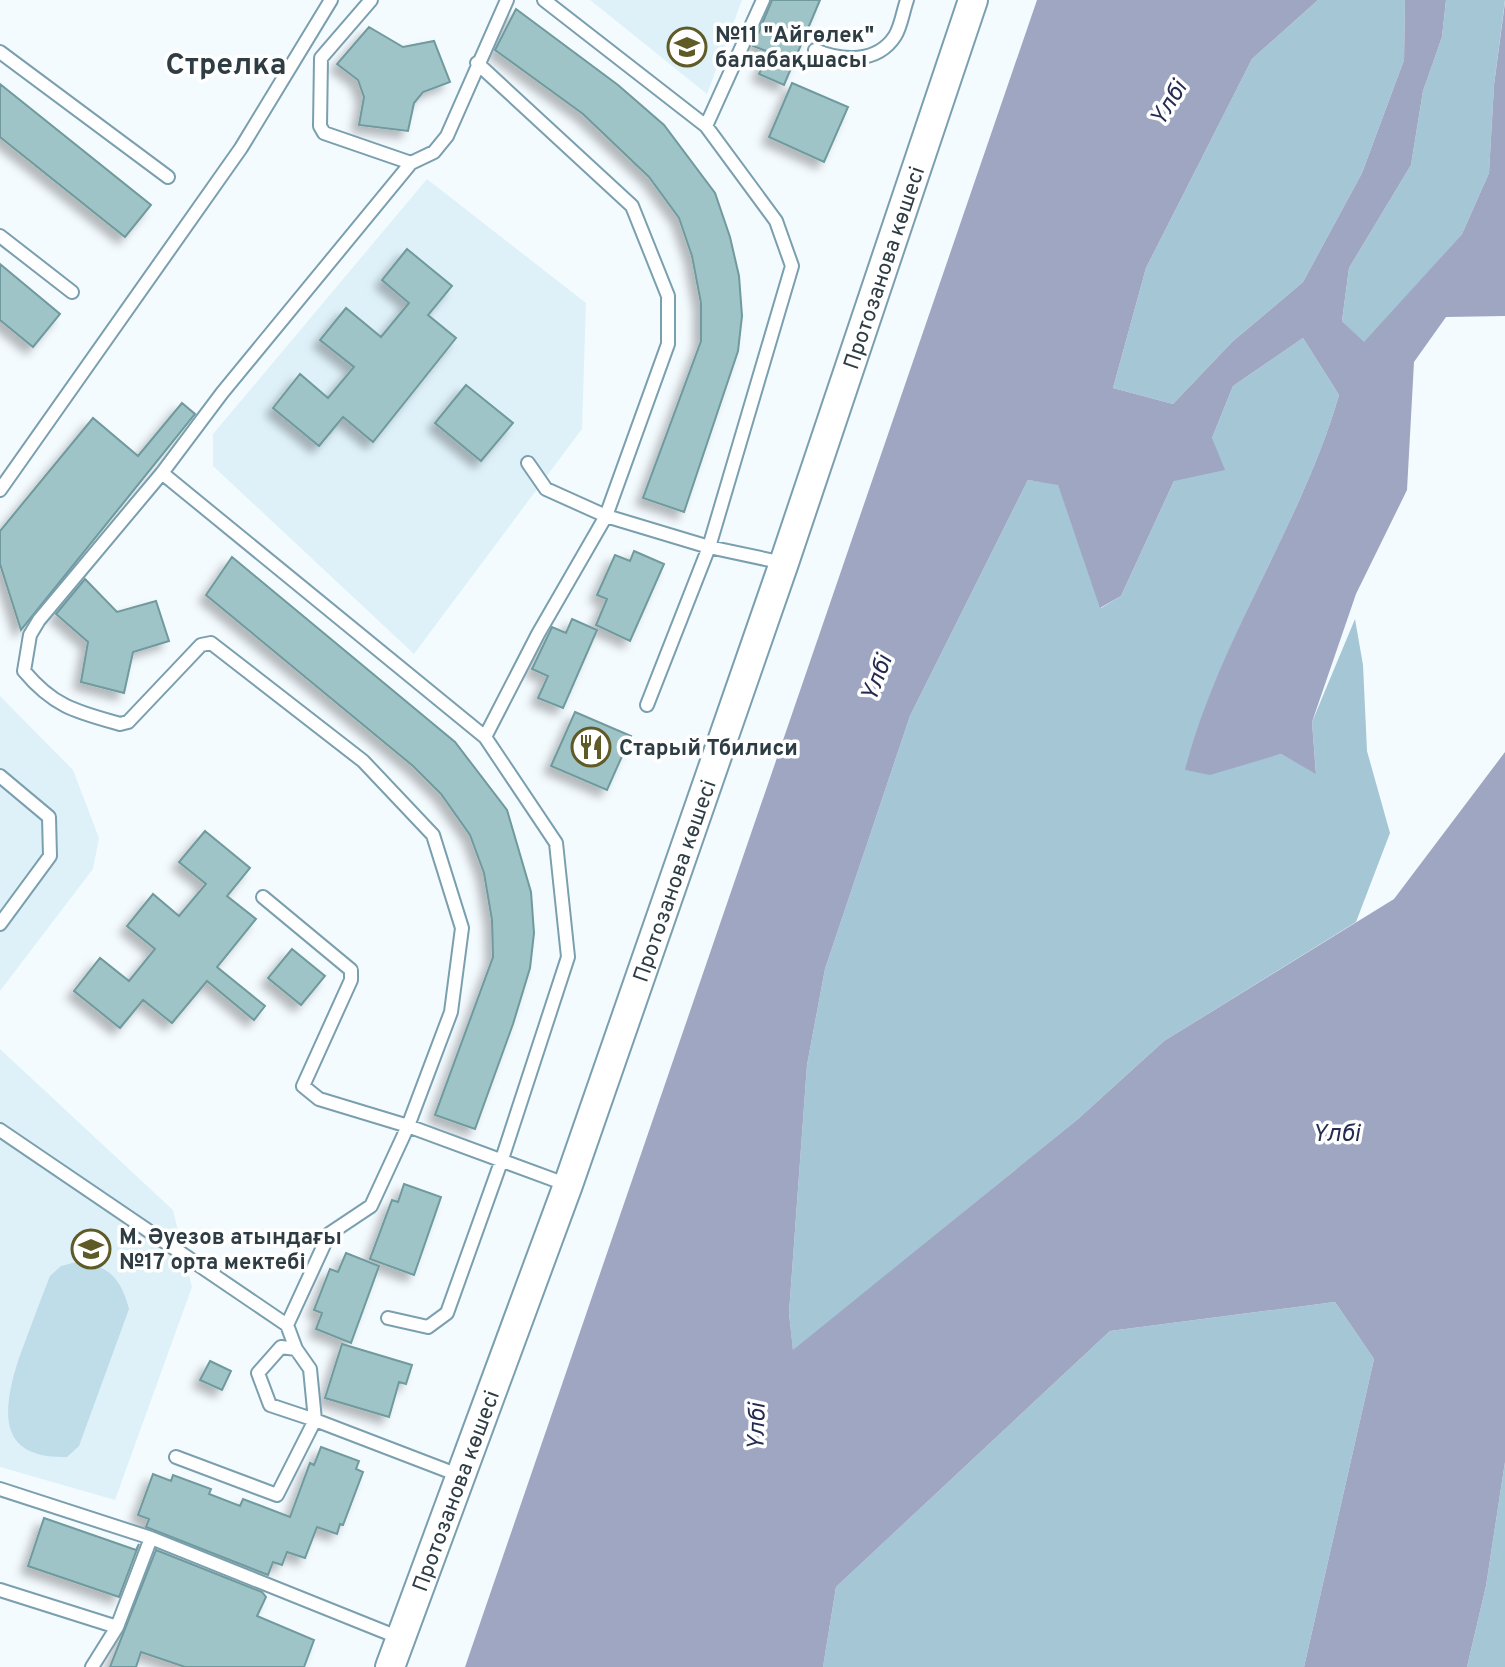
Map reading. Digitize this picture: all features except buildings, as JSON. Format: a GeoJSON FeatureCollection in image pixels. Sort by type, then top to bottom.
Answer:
{"type":"FeatureCollection","features":[{"type":"Feature","properties":{"kind":"street","name":"Протозанова көшесі"},"geometry":{"type":"LineString","coordinates":[[390,1667],[568,1185],[784,563],[973,0]]}},
{"type":"Feature","properties":{"kind":"lane"},"geometry":{"type":"LineString","coordinates":[[0,490],[241,148],[331,0]]}},
{"type":"Feature","properties":{"kind":"lane"},"geometry":{"type":"LineString","coordinates":[[371,0],[321,58],[320,126],[324,133],[411,163]]}},
{"type":"Feature","properties":{"kind":"lane"},"geometry":{"type":"LineString","coordinates":[[287,1325],[329,1234],[371,1206],[408,1126],[451,1012],[462,928],[433,835],[363,761],[211,643],[201,645],[128,722],[120,724],[66,709],[41,692],[24,671],[30,635],[39,620],[162,473],[222,393],[411,163],[434,152],[447,136],[507,0]]}},
{"type":"Feature","properties":{"kind":"lane"},"geometry":{"type":"LineString","coordinates":[[544,0],[706,126],[776,221],[792,266],[709,547],[647,705]]}},
{"type":"Feature","properties":{"kind":"lane"},"geometry":{"type":"LineString","coordinates":[[706,126],[763,0]]}},
{"type":"Feature","properties":{"kind":"lane"},"geometry":{"type":"LineString","coordinates":[[815,50],[831,57],[865,59],[895,37],[907,0]]}},
{"type":"Feature","properties":{"kind":"lane"},"geometry":{"type":"LineString","coordinates":[[0,52],[168,177]]}},
{"type":"Feature","properties":{"kind":"lane"},"geometry":{"type":"LineString","coordinates":[[477,63],[632,206],[668,296],[668,344],[606,516],[538,634],[485,737]]}},
{"type":"Feature","properties":{"kind":"lane"},"geometry":{"type":"LineString","coordinates":[[0,236],[72,292]]}},
{"type":"Feature","properties":{"kind":"lane"},"geometry":{"type":"LineString","coordinates":[[528,463],[546,489],[606,516],[709,547],[784,563]]}},
{"type":"Feature","properties":{"kind":"lane"},"geometry":{"type":"LineString","coordinates":[[162,473],[485,737],[556,843],[568,957],[501,1162],[447,1313],[428,1327],[388,1318]]}},
{"type":"Feature","properties":{"kind":"lane"},"geometry":{"type":"LineString","coordinates":[[0,776],[49,817],[50,856],[0,924]]}},
{"type":"Feature","properties":{"kind":"lane"},"geometry":{"type":"LineString","coordinates":[[263,897],[351,970],[351,980],[303,1086],[319,1099],[408,1126],[568,1185]]}},
{"type":"Feature","properties":{"kind":"lane"},"geometry":{"type":"LineString","coordinates":[[0,1130],[287,1325],[296,1349],[310,1369],[315,1420],[277,1495],[176,1457]]}},
{"type":"Feature","properties":{"kind":"lane"},"geometry":{"type":"LineString","coordinates":[[296,1349],[281,1347],[258,1373],[270,1405],[461,1476]]}},
{"type":"Feature","properties":{"kind":"lane"},"geometry":{"type":"LineString","coordinates":[[0,1489],[151,1538],[400,1638]]}},
{"type":"Feature","properties":{"kind":"lane"},"geometry":{"type":"LineString","coordinates":[[92,1667],[117,1627],[151,1538]]}},
{"type":"Feature","properties":{"kind":"lane"},"geometry":{"type":"LineString","coordinates":[[0,1590],[117,1627]]}},
{"type":"Feature","properties":{"kind":"shaded area","name":"№11 \"Айгөлек\" балабақшасы"},"geometry":{"type":"Polygon","coordinates":[[[590,0],[742,0],[707,94],[590,0]]]}},
{"type":"Feature","properties":{"kind":"shaded area"},"geometry":{"type":"Polygon","coordinates":[[[1318,0],[1405,0],[1404,60],[1362,173],[1303,282],[1232,342],[1173,404],[1113,388],[1146,268],[1252,59],[1318,0]]]}},
{"type":"Feature","properties":{"kind":"shaded area"},"geometry":{"type":"Polygon","coordinates":[[[1446,0],[1505,0],[1494,85],[1489,173],[1462,234],[1364,343],[1342,321],[1349,268],[1411,165],[1423,91],[1442,37],[1446,0]]]}},
{"type":"Feature","properties":{"kind":"shaded area"},"geometry":{"type":"Polygon","coordinates":[[[427,179],[586,303],[582,429],[414,654],[213,466],[213,434],[427,179]]]}},
{"type":"Feature","properties":{"kind":"shaded area"},"geometry":{"type":"Polygon","coordinates":[[[1303,338],[1339,395],[1304,490],[1218,674],[1186,770],[1210,774],[1281,754],[1316,773],[1312,722],[1355,619],[1363,665],[1367,751],[1390,833],[1356,922],[1164,1041],[1078,1119],[793,1351],[789,1313],[807,1065],[825,969],[910,716],[1028,480],[1058,484],[1101,608],[1121,596],[1174,481],[1212,438],[1233,386],[1303,338]]]}},
{"type":"Feature","properties":{"kind":"shaded area"},"geometry":{"type":"Polygon","coordinates":[[[0,696],[73,770],[99,838],[93,869],[0,991],[0,696]]]}},
{"type":"Feature","properties":{"kind":"shaded area","name":"М. Әуезов атындағы №17 орта мектебі"},"geometry":{"type":"Polygon","coordinates":[[[0,1049],[173,1210],[192,1287],[115,1500],[0,1467],[0,1049]]]}},
{"type":"Feature","properties":{"kind":"shaded area"},"geometry":{"type":"Polygon","coordinates":[[[80,1261],[99,1267],[113,1276],[129,1309],[79,1446],[67,1457],[45,1456],[29,1451],[17,1442],[8,1415],[9,1398],[19,1358],[50,1276],[61,1266],[80,1261]]]}},
{"type":"Feature","properties":{"kind":"shaded area"},"geometry":{"type":"Polygon","coordinates":[[[1335,1302],[1374,1359],[1304,1667],[823,1667],[836,1587],[1110,1331],[1335,1302]]]}},
{"type":"Feature","properties":{"kind":"shaded area"},"geometry":{"type":"Polygon","coordinates":[[[1505,1462],[1505,1667],[1467,1667],[1486,1586],[1505,1462]]]}},
{"type":"Feature","properties":{"kind":"water","name":"Үлбі"},"geometry":{"type":"Polygon","coordinates":[[[1037,0],[1318,0],[1252,59],[1146,268],[1113,388],[1173,404],[1232,342],[1303,282],[1362,173],[1404,60],[1405,0],[1446,0],[1442,37],[1423,91],[1411,165],[1349,268],[1342,321],[1364,342],[1462,234],[1489,173],[1494,85],[1505,2],[1505,316],[1446,317],[1414,362],[1407,490],[1356,594],[1312,722],[1316,774],[1281,754],[1210,775],[1185,770],[1218,674],[1304,490],[1339,395],[1303,338],[1233,386],[1212,438],[1225,470],[1174,481],[1121,596],[1100,608],[1058,485],[1028,480],[910,716],[825,969],[807,1065],[789,1313],[793,1350],[1078,1119],[1164,1041],[1394,899],[1505,752],[1505,1462],[1486,1586],[1467,1667],[1304,1667],[1374,1359],[1335,1302],[1110,1331],[836,1587],[823,1667],[465,1667],[1037,0]]]}},
{"type":"Feature","properties":{"kind":"place","name":"№11 \"Айгөлек\" балабақшасы"},"geometry":{"type":"Point","coordinates":[687,47]}},
{"type":"Feature","properties":{"kind":"place","name":"Старый Тбилиси"},"geometry":{"type":"Point","coordinates":[591,747]}},
{"type":"Feature","properties":{"kind":"place","name":"М. Әуезов атындағы №17 орта мектебі"},"geometry":{"type":"Point","coordinates":[91,1249]}},
{"type":"Feature","properties":{"kind":"district","name":"Стрелка"},"geometry":{"type":"Point","coordinates":[226,64]}}]}
